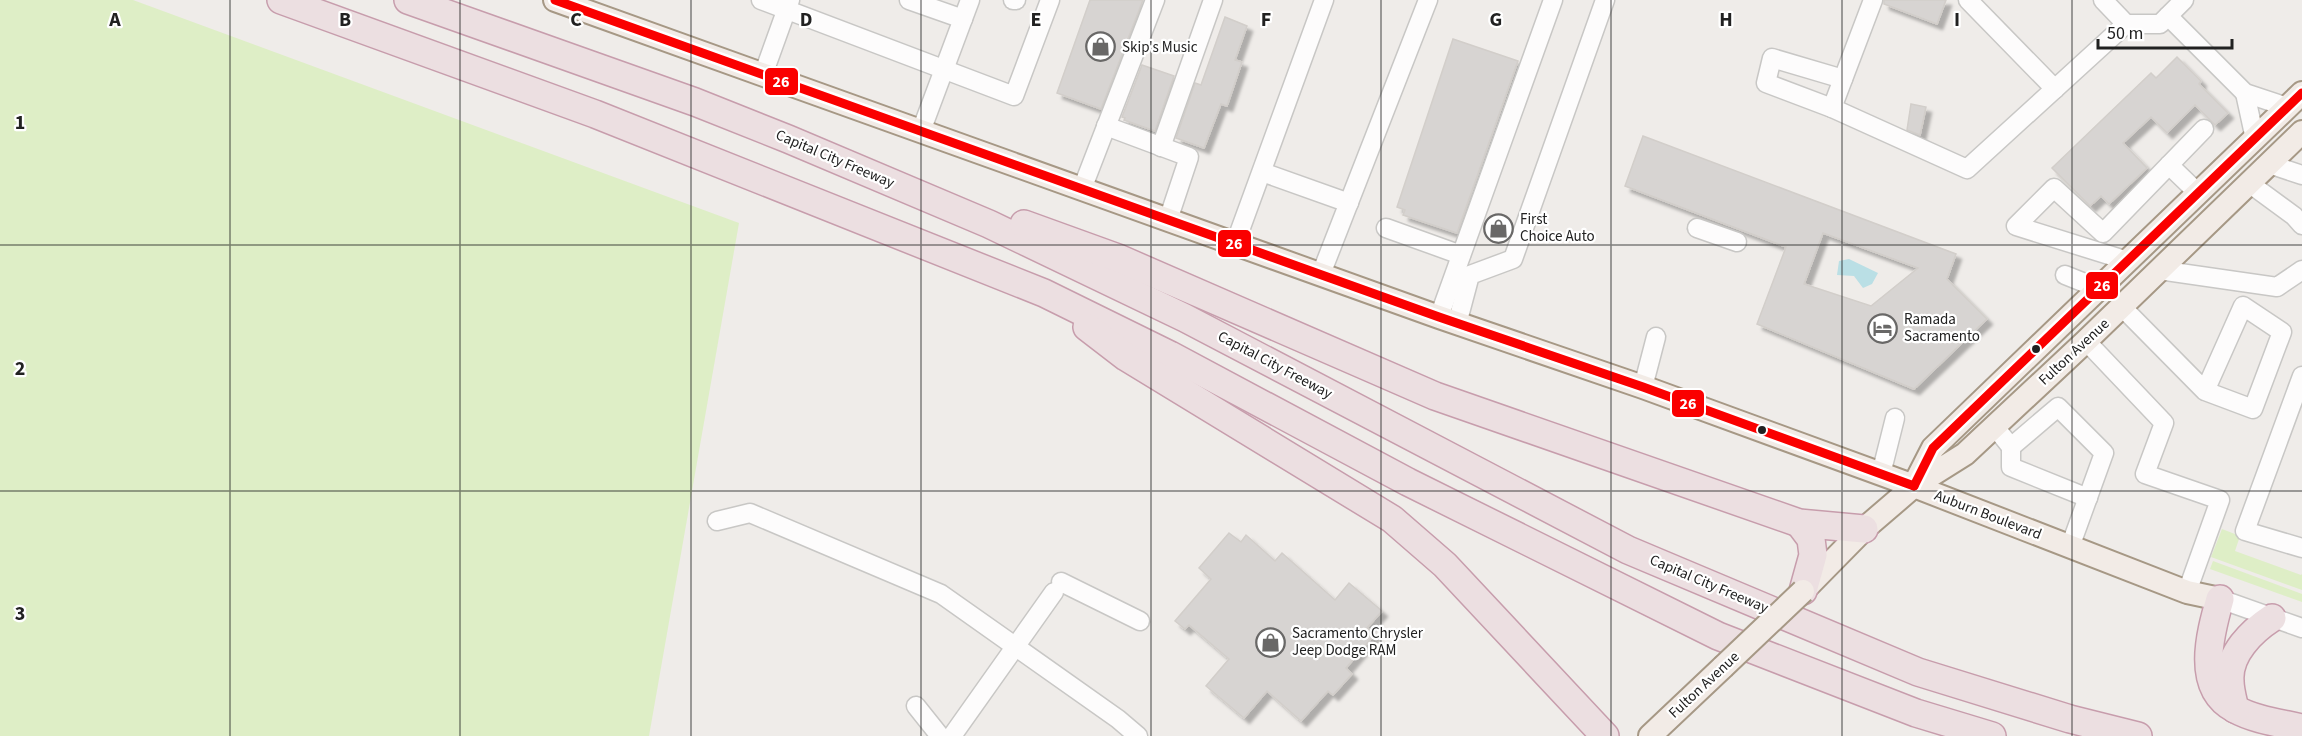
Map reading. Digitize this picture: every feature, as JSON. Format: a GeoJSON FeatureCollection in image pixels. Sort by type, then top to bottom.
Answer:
{"type":"FeatureCollection","features":[{"type":"Feature","properties":{"kind":"highway"},"geometry":{"type":"LineString","coordinates":[[281,0],[595,114],[1044,293],[1170,355],[1407,482],[1718,636],[1916,713],[1992,736]]}},
{"type":"Feature","properties":{"kind":"highway","name":"Capital City Freeway"},"geometry":{"type":"LineString","coordinates":[[408,0],[695,102],[989,224],[1185,318],[1628,550],[1918,672],[2070,719],[2138,736]]}},
{"type":"Feature","properties":{"kind":"highway"},"geometry":{"type":"LineString","coordinates":[[788,139],[1118,258],[1435,396],[1799,523],[1864,529]]}},
{"type":"Feature","properties":{"kind":"highway"},"geometry":{"type":"LineString","coordinates":[[1044,293],[1125,357],[1392,519],[1445,564],[1605,736]]}},
{"type":"Feature","properties":{"kind":"highway"},"geometry":{"type":"LineString","coordinates":[[1799,523],[1811,539],[1813,555],[1803,591]]}},
{"type":"Feature","properties":{"kind":"highway"},"geometry":{"type":"LineString","coordinates":[[2220,599],[2210,635],[2209,666],[2214,688],[2223,701],[2235,709],[2260,718],[2302,728]]}},
{"type":"Feature","properties":{"kind":"highway"},"geometry":{"type":"LineString","coordinates":[[2235,709],[2229,680],[2237,653],[2254,630],[2272,618]]}},
{"type":"Feature","properties":{"kind":"main road","name":"Auburn Boulevard"},"geometry":{"type":"LineString","coordinates":[[555,0],[1448,320],[1643,387],[1914,486],[2187,592],[2220,599]]}},
{"type":"Feature","properties":{"kind":"main road","name":"Fulton Avenue"},"geometry":{"type":"LineString","coordinates":[[1914,486],[1933,448],[2295,100]]}},
{"type":"Feature","properties":{"kind":"main road","name":"Fulton Avenue"},"geometry":{"type":"LineString","coordinates":[[1650,736],[1803,591],[1864,529],[1914,486],[1965,454],[1995,427],[2302,132]]}},
{"type":"Feature","properties":{"kind":"street"},"geometry":{"type":"LineString","coordinates":[[761,0],[788,5],[1014,96],[1050,0]]}},
{"type":"Feature","properties":{"kind":"street"},"geometry":{"type":"LineString","coordinates":[[909,0],[963,19]]}},
{"type":"Feature","properties":{"kind":"street"},"geometry":{"type":"LineString","coordinates":[[921,131],[970,0]]}},
{"type":"Feature","properties":{"kind":"street"},"geometry":{"type":"LineString","coordinates":[[1082,189],[1155,0]]}},
{"type":"Feature","properties":{"kind":"street"},"geometry":{"type":"LineString","coordinates":[[1161,147],[1214,0]]}},
{"type":"Feature","properties":{"kind":"street"},"geometry":{"type":"LineString","coordinates":[[1235,244],[1324,0]]}},
{"type":"Feature","properties":{"kind":"street"},"geometry":{"type":"LineString","coordinates":[[1321,274],[1428,0]]}},
{"type":"Feature","properties":{"kind":"street"},"geometry":{"type":"LineString","coordinates":[[1448,320],[1461,255],[1553,0]]}},
{"type":"Feature","properties":{"kind":"street"},"geometry":{"type":"LineString","coordinates":[[1448,320],[1470,275],[1513,259],[1605,0]]}},
{"type":"Feature","properties":{"kind":"street"},"geometry":{"type":"LineString","coordinates":[[1832,108],[1873,0]]}},
{"type":"Feature","properties":{"kind":"street"},"geometry":{"type":"LineString","coordinates":[[1968,0],[2055,89]]}},
{"type":"Feature","properties":{"kind":"street"},"geometry":{"type":"LineString","coordinates":[[2103,0],[2126,24]]}},
{"type":"Feature","properties":{"kind":"street"},"geometry":{"type":"LineString","coordinates":[[1843,80],[1772,58],[1766,83],[1832,108],[1967,169],[2126,24],[2160,24],[2184,0]]}},
{"type":"Feature","properties":{"kind":"street"},"geometry":{"type":"LineString","coordinates":[[763,75],[788,5]]}},
{"type":"Feature","properties":{"kind":"street"},"geometry":{"type":"LineString","coordinates":[[2168,16],[2245,93],[2255,139]]}},
{"type":"Feature","properties":{"kind":"street"},"geometry":{"type":"LineString","coordinates":[[2245,93],[2295,100]]}},
{"type":"Feature","properties":{"kind":"street"},"geometry":{"type":"LineString","coordinates":[[1106,126],[1189,157],[1168,220]]}},
{"type":"Feature","properties":{"kind":"street"},"geometry":{"type":"LineString","coordinates":[[2128,261],[2016,226],[2054,188],[2103,233],[2204,129]]}},
{"type":"Feature","properties":{"kind":"street"},"geometry":{"type":"LineString","coordinates":[[2269,164],[2302,175]]}},
{"type":"Feature","properties":{"kind":"street"},"geometry":{"type":"LineString","coordinates":[[2169,165],[2198,194]]}},
{"type":"Feature","properties":{"kind":"street"},"geometry":{"type":"LineString","coordinates":[[1262,172],[1349,203]]}},
{"type":"Feature","properties":{"kind":"street"},"geometry":{"type":"LineString","coordinates":[[2249,183],[2294,216],[2302,225]]}},
{"type":"Feature","properties":{"kind":"street"},"geometry":{"type":"LineString","coordinates":[[1386,228],[1461,255]]}},
{"type":"Feature","properties":{"kind":"street"},"geometry":{"type":"LineString","coordinates":[[1697,228],[1737,242]]}},
{"type":"Feature","properties":{"kind":"street"},"geometry":{"type":"LineString","coordinates":[[2159,270],[2277,287],[2302,270]]}},
{"type":"Feature","properties":{"kind":"street"},"geometry":{"type":"LineString","coordinates":[[2065,275],[2100,288]]}},
{"type":"Feature","properties":{"kind":"street"},"geometry":{"type":"LineString","coordinates":[[2122,307],[2205,391],[2253,409],[2282,332],[2243,306],[2205,391]]}},
{"type":"Feature","properties":{"kind":"street"},"geometry":{"type":"LineString","coordinates":[[1643,387],[1656,336]]}},
{"type":"Feature","properties":{"kind":"street"},"geometry":{"type":"LineString","coordinates":[[2086,341],[2164,423],[2145,474],[2220,500],[2187,592]]}},
{"type":"Feature","properties":{"kind":"street"},"geometry":{"type":"LineString","coordinates":[[2302,376],[2245,531],[2302,548]]}},
{"type":"Feature","properties":{"kind":"street"},"geometry":{"type":"LineString","coordinates":[[2011,447],[2058,407],[2104,453],[2070,547]]}},
{"type":"Feature","properties":{"kind":"street"},"geometry":{"type":"LineString","coordinates":[[1881,474],[1895,418]]}},
{"type":"Feature","properties":{"kind":"street"},"geometry":{"type":"LineString","coordinates":[[1995,427],[2011,447],[2011,467],[2088,498]]}},
{"type":"Feature","properties":{"kind":"street"},"geometry":{"type":"LineString","coordinates":[[717,521],[750,513],[941,594],[1138,736]]}},
{"type":"Feature","properties":{"kind":"street"},"geometry":{"type":"LineString","coordinates":[[952,736],[1058,587],[1140,621]]}},
{"type":"Feature","properties":{"kind":"street","name":"Auburn Boulevard"},"geometry":{"type":"LineString","coordinates":[[2220,599],[2302,628]]}},
{"type":"Feature","properties":{"kind":"street"},"geometry":{"type":"LineString","coordinates":[[916,706],[940,736]]}},
{"type":"Feature","properties":{"kind":"green space"},"geometry":{"type":"Polygon","coordinates":[[[0,0],[133,0],[739,223],[649,736],[0,736],[0,0]]]}},
{"type":"Feature","properties":{"kind":"green space"},"geometry":{"type":"Polygon","coordinates":[[[2222,529],[2240,536],[2235,551],[2302,574],[2302,590],[2211,557],[2222,529]]]}},
{"type":"Feature","properties":{"kind":"green space"},"geometry":{"type":"Polygon","coordinates":[[[2213,561],[2302,594],[2302,602],[2210,569],[2213,561]]]}},
{"type":"Feature","properties":{"kind":"water"},"geometry":{"type":"Polygon","coordinates":[[[1849,259],[1878,273],[1872,284],[1863,288],[1854,276],[1837,275],[1839,261],[1849,259]]]}},
{"type":"Feature","properties":{"kind":"building","name":"Skip's Music"},"geometry":{"type":"Polygon","coordinates":[[[1090,0],[1143,0],[1101,109],[1057,93],[1090,0]]]}},
{"type":"Feature","properties":{"kind":"building"},"geometry":{"type":"Polygon","coordinates":[[[1884,0],[1946,0],[1937,24],[1884,4],[1884,0]]]}},
{"type":"Feature","properties":{"kind":"building"},"geometry":{"type":"Polygon","coordinates":[[[1225,17],[1247,26],[1235,60],[1242,62],[1227,106],[1221,104],[1204,148],[1176,138],[1195,83],[1201,85],[1225,17]]]}},
{"type":"Feature","properties":{"kind":"building"},"geometry":{"type":"Polygon","coordinates":[[[1453,39],[1518,61],[1457,233],[1403,215],[1405,210],[1397,207],[1453,39]]]}},
{"type":"Feature","properties":{"kind":"building"},"geometry":{"type":"Polygon","coordinates":[[[2177,57],[2201,81],[2199,84],[2228,113],[2215,125],[2195,105],[2167,133],[2151,117],[2123,143],[2147,168],[2109,204],[2101,196],[2090,206],[2052,168],[2151,73],[2156,78],[2177,57]]]}},
{"type":"Feature","properties":{"kind":"building"},"geometry":{"type":"Polygon","coordinates":[[[1142,65],[1174,76],[1155,131],[1124,120],[1125,118],[1122,117],[1142,65]]]}},
{"type":"Feature","properties":{"kind":"building"},"geometry":{"type":"Polygon","coordinates":[[[1911,104],[1926,107],[1920,135],[1907,130],[1911,104]]]}},
{"type":"Feature","properties":{"kind":"building"},"geometry":{"type":"Polygon","coordinates":[[[1643,136],[1956,254],[1947,279],[1987,319],[1914,389],[1757,324],[1786,247],[1625,186],[1643,136]],[[1823,233],[1804,284],[1871,306],[1918,268],[1823,233]]]}},
{"type":"Feature","properties":{"kind":"building"},"geometry":{"type":"Polygon","coordinates":[[[1229,533],[1241,542],[1246,535],[1275,561],[1282,553],[1335,600],[1349,583],[1382,611],[1367,628],[1375,634],[1346,668],[1352,674],[1333,695],[1328,691],[1301,721],[1267,691],[1244,718],[1206,686],[1229,659],[1189,625],[1185,629],[1175,621],[1211,579],[1199,568],[1229,533]]]}},
{"type":"Feature","properties":{"kind":"transit line","name":"26"},"geometry":{"type":"LineString","coordinates":[[555,0],[1439,317],[1643,387],[1914,486]]}},
{"type":"Feature","properties":{"kind":"transit line","name":"26"},"geometry":{"type":"LineString","coordinates":[[1914,486],[1933,448],[2302,93]]}},
{"type":"Feature","properties":{"kind":"place","name":"Skip's Music"},"geometry":{"type":"Point","coordinates":[1101,47]}},
{"type":"Feature","properties":{"kind":"place","name":"First Choice Auto"},"geometry":{"type":"Point","coordinates":[1499,228]}},
{"type":"Feature","properties":{"kind":"place","name":"Ramada Sacramento"},"geometry":{"type":"Point","coordinates":[1883,328]}},
{"type":"Feature","properties":{"kind":"place","name":"Sacramento Chrysler Jeep Dodge RAM"},"geometry":{"type":"Point","coordinates":[1271,642]}}]}
